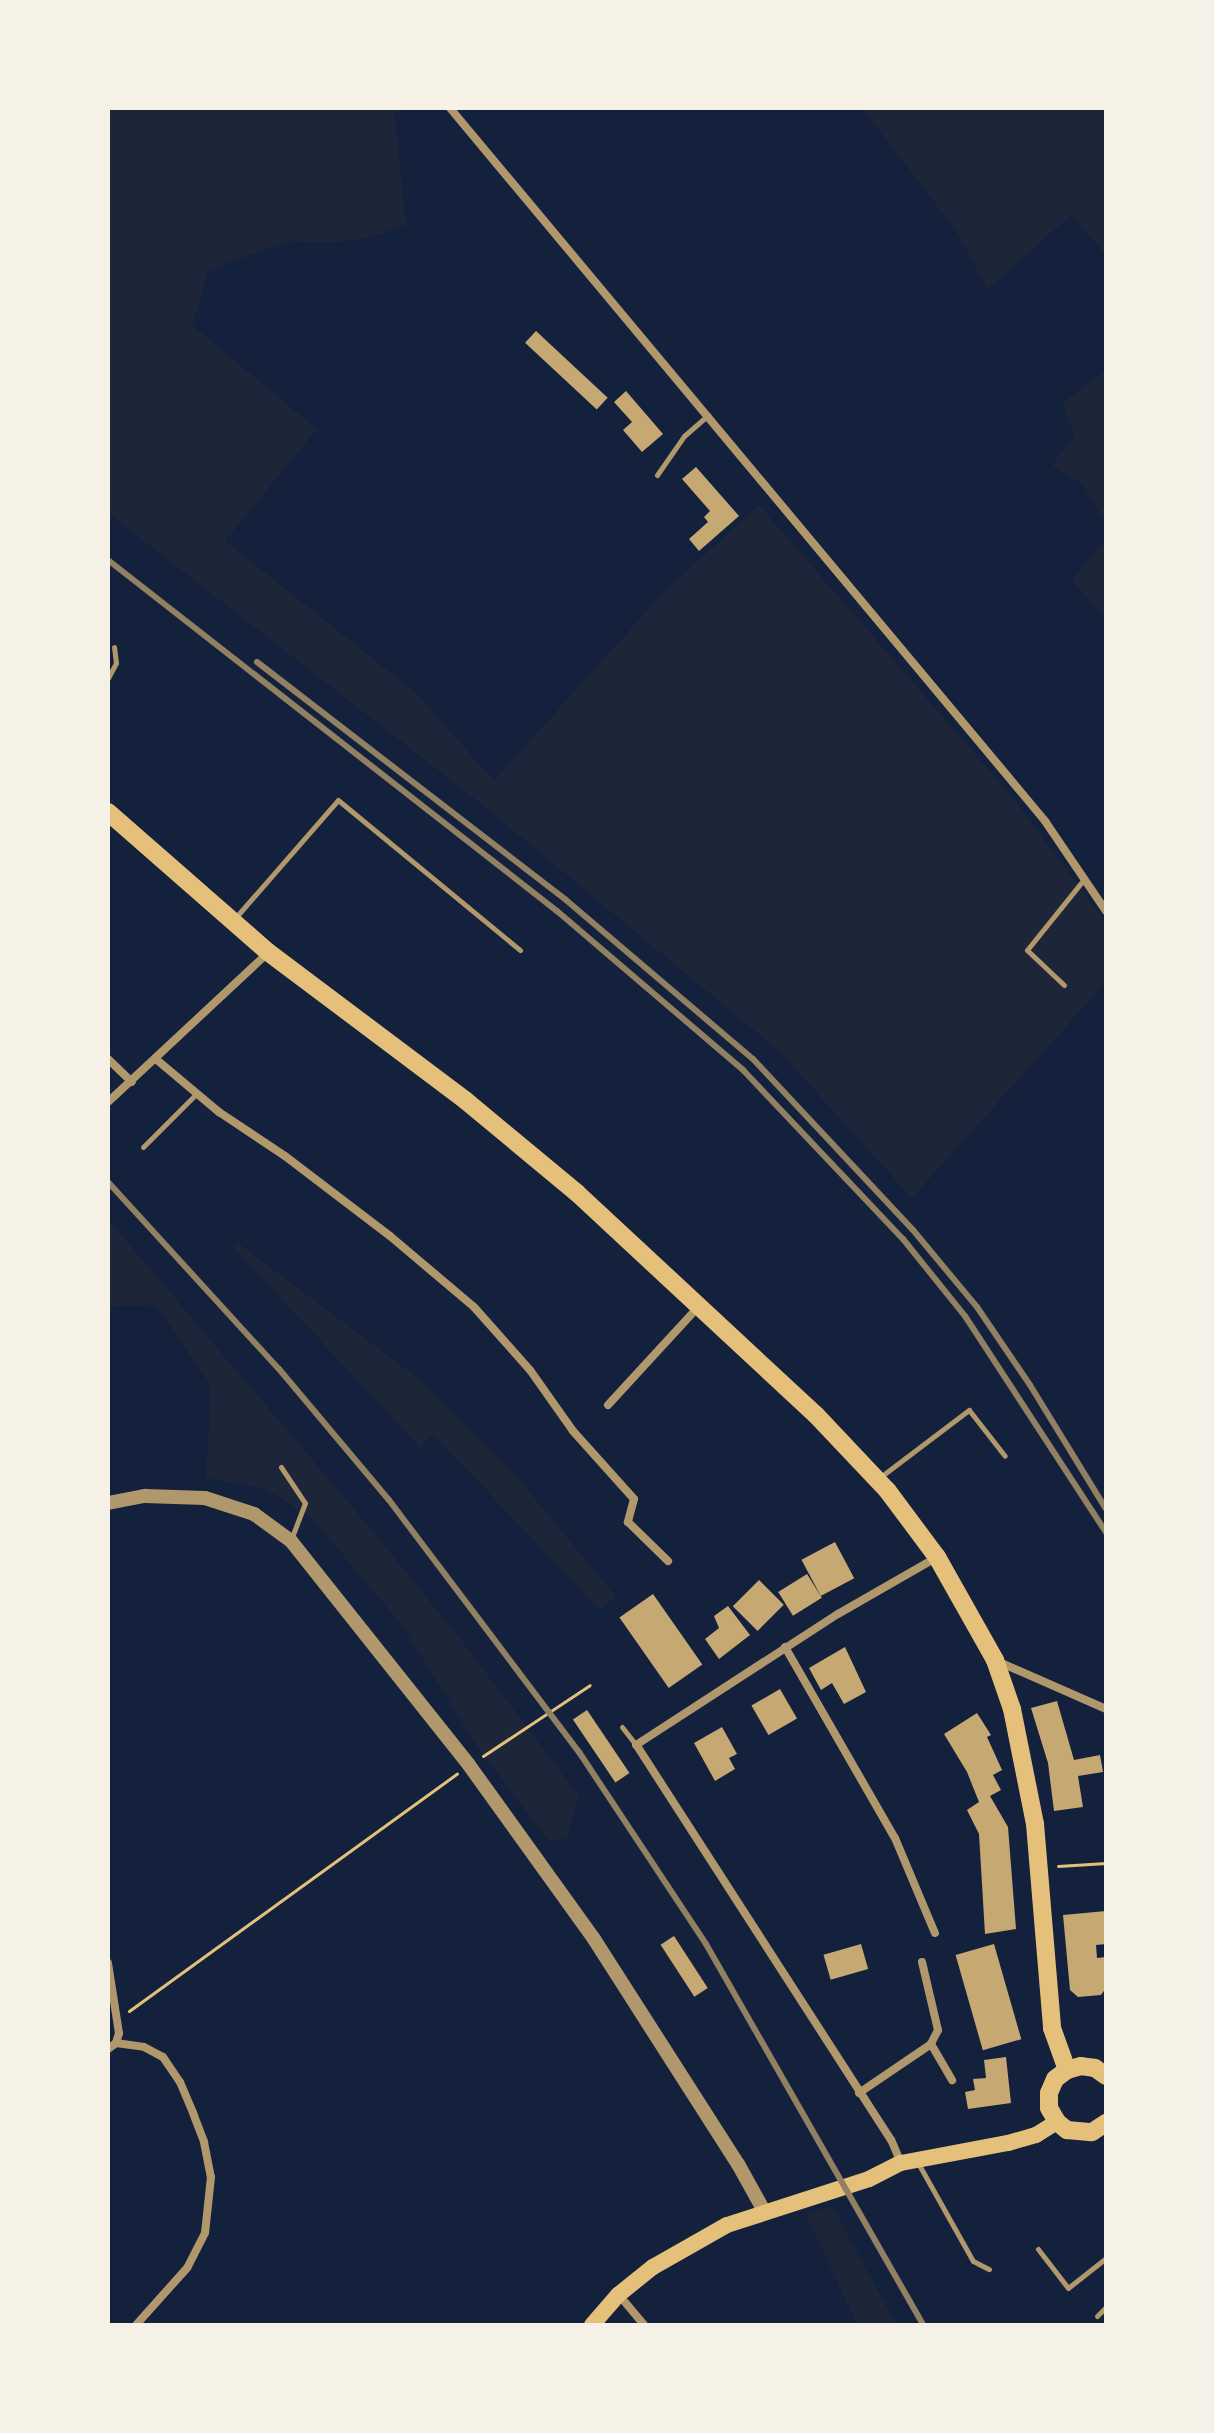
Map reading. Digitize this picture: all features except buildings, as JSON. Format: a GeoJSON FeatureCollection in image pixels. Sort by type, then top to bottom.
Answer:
{"type":"FeatureCollection","features":[{"type":"Feature","properties":{"kind":"highway"},"geometry":{"type":"LineString","coordinates":[[108,812],[268,952],[476,1109],[577,1193],[816,1415],[877,1480],[937,1557],[995,1660],[1012,1709],[1026,1773],[1041,1880],[1052,2028],[1067,2070]]}},
{"type":"Feature","properties":{"kind":"highway"},"geometry":{"type":"LineString","coordinates":[[1105,2126],[1079,2133],[1057,2122],[1049,2108],[1049,2093],[1055,2079],[1067,2070],[1081,2066],[1095,2068],[1106,2076]]}},
{"type":"Feature","properties":{"kind":"main road"},"geometry":{"type":"LineString","coordinates":[[592,2325],[618,2295],[653,2267],[690,2245],[764,2211],[869,2179],[909,2162],[1036,2135],[1057,2122]]}},
{"type":"Feature","properties":{"kind":"street"},"geometry":{"type":"LineString","coordinates":[[450,108],[1045,821],[1106,911]]}},
{"type":"Feature","properties":{"kind":"street"},"geometry":{"type":"LineString","coordinates":[[108,1102],[157,1060],[268,952]]}},
{"type":"Feature","properties":{"kind":"street"},"geometry":{"type":"LineString","coordinates":[[108,1059],[132,1082]]}},
{"type":"Feature","properties":{"kind":"street"},"geometry":{"type":"LineString","coordinates":[[157,1060],[196,1094],[390,1236],[474,1307],[530,1370],[573,1431],[634,1499],[628,1522],[668,1561]]}},
{"type":"Feature","properties":{"kind":"street"},"geometry":{"type":"LineString","coordinates":[[608,1405],[699,1306]]}},
{"type":"Feature","properties":{"kind":"street"},"geometry":{"type":"LineString","coordinates":[[108,1503],[145,1496],[205,1498],[254,1514],[291,1541],[469,1765],[594,1939],[738,2164],[764,2211]]}},
{"type":"Feature","properties":{"kind":"street"},"geometry":{"type":"LineString","coordinates":[[909,2162],[859,2093],[636,1745],[785,1647],[937,1557]]}},
{"type":"Feature","properties":{"kind":"street"},"geometry":{"type":"LineString","coordinates":[[785,1647],[895,1838],[935,1933]]}},
{"type":"Feature","properties":{"kind":"street"},"geometry":{"type":"LineString","coordinates":[[995,1660],[1106,1709]]}},
{"type":"Feature","properties":{"kind":"street"},"geometry":{"type":"LineString","coordinates":[[859,2093],[931,2044],[938,2030],[922,1962]]}},
{"type":"Feature","properties":{"kind":"street"},"geometry":{"type":"LineString","coordinates":[[108,1963],[116,2043]]}},
{"type":"Feature","properties":{"kind":"street"},"geometry":{"type":"LineString","coordinates":[[108,2049],[116,2043],[144,2047],[163,2057],[180,2082],[193,2113],[204,2142],[211,2177],[205,2233],[187,2268],[136,2325]]}},
{"type":"Feature","properties":{"kind":"street"},"geometry":{"type":"LineString","coordinates":[[931,2044],[952,2080]]}},
{"type":"Feature","properties":{"kind":"street"},"geometry":{"type":"LineString","coordinates":[[618,2295],[644,2325]]}},
{"type":"Feature","properties":{"kind":"lane"},"geometry":{"type":"LineString","coordinates":[[657,475],[684,436],[708,415]]}},
{"type":"Feature","properties":{"kind":"lane"},"geometry":{"type":"LineString","coordinates":[[108,678],[116,663],[114,647]]}},
{"type":"Feature","properties":{"kind":"lane"},"geometry":{"type":"LineString","coordinates":[[232,921],[338,800],[520,950]]}},
{"type":"Feature","properties":{"kind":"lane"},"geometry":{"type":"LineString","coordinates":[[1064,985],[1027,950],[1085,878]]}},
{"type":"Feature","properties":{"kind":"lane"},"geometry":{"type":"LineString","coordinates":[[143,1147],[196,1094]]}},
{"type":"Feature","properties":{"kind":"lane"},"geometry":{"type":"LineString","coordinates":[[877,1480],[969,1410],[1005,1456]]}},
{"type":"Feature","properties":{"kind":"lane"},"geometry":{"type":"LineString","coordinates":[[281,1467],[305,1503],[291,1541]]}},
{"type":"Feature","properties":{"kind":"lane"},"geometry":{"type":"LineString","coordinates":[[622,1727],[636,1745]]}},
{"type":"Feature","properties":{"kind":"lane"},"geometry":{"type":"LineString","coordinates":[[909,2162],[973,2261],[989,2269]]}},
{"type":"Feature","properties":{"kind":"lane"},"geometry":{"type":"LineString","coordinates":[[1038,2249],[1068,2288],[1106,2258]]}},
{"type":"Feature","properties":{"kind":"lane"},"geometry":{"type":"LineString","coordinates":[[1097,2316],[1106,2307]]}},
{"type":"Feature","properties":{"kind":"path"},"geometry":{"type":"LineString","coordinates":[[116,2020],[469,1765],[590,1685]]}},
{"type":"Feature","properties":{"kind":"path"},"geometry":{"type":"LineString","coordinates":[[1041,1880],[1057,1879],[1056,1866],[1106,1863]]}},
{"type":"Feature","properties":{"kind":"shaded area"},"geometry":{"type":"Polygon","coordinates":[[[108,108],[394,108],[406,225],[368,238],[329,243],[288,241],[209,270],[192,325],[317,429],[225,541],[416,693],[494,781],[663,593],[759,505],[1013,798],[1106,923],[1106,982],[912,1198],[779,1051],[484,806],[108,513],[108,108]]]}},
{"type":"Feature","properties":{"kind":"shaded area"},"geometry":{"type":"Polygon","coordinates":[[[862,108],[1106,108],[1106,255],[1071,215],[988,289],[953,226],[862,108]]]}},
{"type":"Feature","properties":{"kind":"shaded area"},"geometry":{"type":"Polygon","coordinates":[[[1106,370],[1106,524],[1083,485],[1052,465],[1075,436],[1062,403],[1106,370]]]}},
{"type":"Feature","properties":{"kind":"shaded area"},"geometry":{"type":"Polygon","coordinates":[[[1106,539],[1106,620],[1072,580],[1106,539]]]}},
{"type":"Feature","properties":{"kind":"shaded area"},"geometry":{"type":"Polygon","coordinates":[[[108,1219],[380,1540],[458,1636],[579,1796],[567,1837],[549,1841],[477,1746],[401,1624],[312,1518],[264,1488],[206,1478],[211,1386],[156,1305],[108,1306],[108,1219]]]}},
{"type":"Feature","properties":{"kind":"shaded area"},"geometry":{"type":"Polygon","coordinates":[[[238,1243],[415,1376],[513,1472],[616,1597],[600,1610],[433,1434],[420,1447],[233,1247],[238,1243]]]}},
{"type":"Feature","properties":{"kind":"shaded area"},"geometry":{"type":"Polygon","coordinates":[[[833,2207],[896,2325],[858,2325],[806,2215],[833,2207]]]}},
{"type":"Feature","properties":{"kind":"railway"},"geometry":{"type":"LineString","coordinates":[[108,560],[557,911],[743,1070],[903,1239],[965,1316],[1106,1532]]}},
{"type":"Feature","properties":{"kind":"railway"},"geometry":{"type":"LineString","coordinates":[[257,662],[566,900],[753,1059],[913,1230],[977,1307],[1030,1385],[1106,1509]]}},
{"type":"Feature","properties":{"kind":"railway"},"geometry":{"type":"LineString","coordinates":[[108,1182],[279,1369],[389,1500],[579,1752],[706,1944],[923,2325]]}}]}
